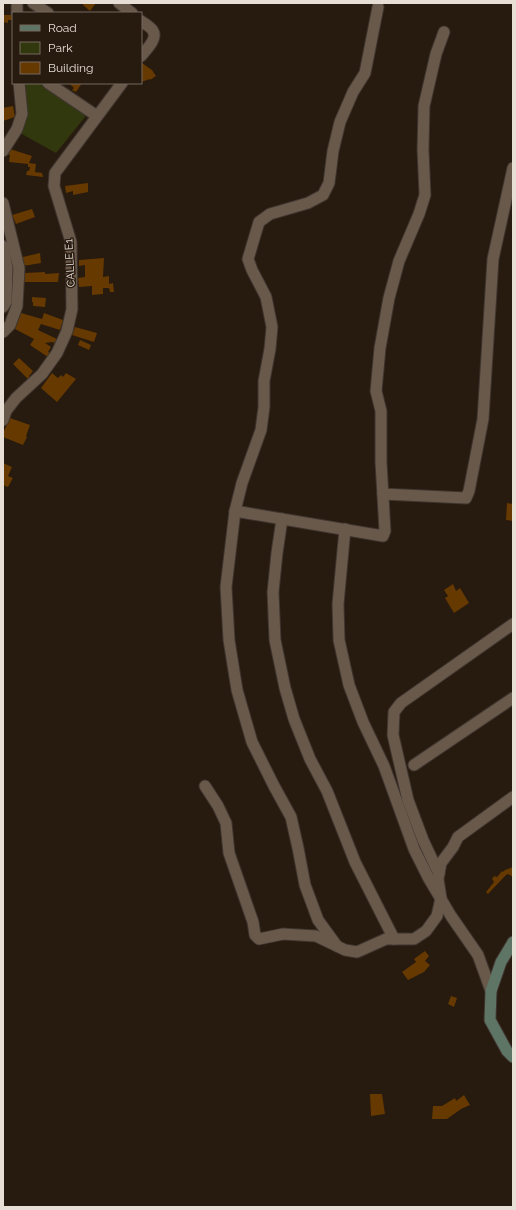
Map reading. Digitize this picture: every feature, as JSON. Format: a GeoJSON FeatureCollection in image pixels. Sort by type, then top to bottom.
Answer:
{"type":"FeatureCollection","features":[{"type":"Feature","properties":{"kind":"main road"},"geometry":{"type":"LineString","coordinates":[[513,942],[501,962],[491,991],[490,1020],[507,1051],[513,1058]]}},
{"type":"Feature","properties":{"kind":"street"},"geometry":{"type":"LineString","coordinates":[[33,3],[46,12]]}},
{"type":"Feature","properties":{"kind":"street"},"geometry":{"type":"LineString","coordinates":[[119,3],[131,12]]}},
{"type":"Feature","properties":{"kind":"street"},"geometry":{"type":"LineString","coordinates":[[337,946],[318,920],[305,885],[291,817],[252,742],[237,690],[229,640],[226,587],[235,511],[242,483],[261,430],[264,408],[264,381],[272,327],[266,297],[248,259],[259,222],[270,214],[308,203],[324,195],[329,183],[333,151],[340,122],[353,92],[366,73],[378,7]]}},
{"type":"Feature","properties":{"kind":"street"},"geometry":{"type":"LineString","coordinates":[[142,22],[153,30],[154,35],[154,39],[142,55]]}},
{"type":"Feature","properties":{"kind":"street"},"geometry":{"type":"LineString","coordinates":[[235,511],[382,536],[385,531],[382,494],[381,411],[376,391],[380,348],[388,298],[399,261],[419,214],[424,195],[424,106],[436,54],[444,32]]}},
{"type":"Feature","properties":{"kind":"street"},"geometry":{"type":"LineString","coordinates":[[3,151],[17,129],[22,114],[19,84]]}},
{"type":"Feature","properties":{"kind":"street"},"geometry":{"type":"LineString","coordinates":[[49,84],[97,116]]}},
{"type":"Feature","properties":{"kind":"street","name":"CALLE E1"},"geometry":{"type":"LineString","coordinates":[[4,413],[16,398],[42,374],[57,353],[67,331],[72,309],[71,242],[54,186],[55,173],[121,84]]}},
{"type":"Feature","properties":{"kind":"street"},"geometry":{"type":"LineString","coordinates":[[382,494],[466,498],[469,491],[482,419],[493,259],[513,168]]}},
{"type":"Feature","properties":{"kind":"street"},"geometry":{"type":"LineString","coordinates":[[3,203],[19,268],[17,306],[10,325],[3,332]]}},
{"type":"Feature","properties":{"kind":"street"},"geometry":{"type":"LineString","coordinates":[[3,246],[6,302],[3,307]]}},
{"type":"Feature","properties":{"kind":"street"},"geometry":{"type":"LineString","coordinates":[[5,268],[19,268]]}},
{"type":"Feature","properties":{"kind":"street"},"geometry":{"type":"LineString","coordinates":[[282,519],[277,553],[274,592],[275,640],[285,688],[294,719],[310,759],[327,791],[355,862],[394,939]]}},
{"type":"Feature","properties":{"kind":"street"},"geometry":{"type":"LineString","coordinates":[[345,529],[338,604],[339,640],[349,685],[363,722],[384,766],[414,849],[429,879],[478,955],[491,991]]}},
{"type":"Feature","properties":{"kind":"street"},"geometry":{"type":"LineString","coordinates":[[439,874],[423,840],[408,800],[393,735],[394,712],[401,703],[513,624]]}},
{"type":"Feature","properties":{"kind":"street"},"geometry":{"type":"LineString","coordinates":[[414,765],[513,698]]}},
{"type":"Feature","properties":{"kind":"street"},"geometry":{"type":"LineString","coordinates":[[205,786],[218,806],[226,823],[229,853],[253,922],[255,935],[259,939],[283,934],[316,936],[345,950],[357,952],[386,939],[414,939],[426,931],[437,916],[441,898],[438,879],[441,863],[453,847],[458,837],[513,797]]}},
{"type":"Feature","properties":{"kind":"green space"},"geometry":{"type":"Polygon","coordinates":[[[21,84],[45,84],[84,112],[85,117],[56,153],[20,133],[21,84]]]}},
{"type":"Feature","properties":{"kind":"building"},"geometry":{"type":"Polygon","coordinates":[[[84,3],[96,3],[90,11],[83,5],[84,3]]]}},
{"type":"Feature","properties":{"kind":"building"},"geometry":{"type":"Polygon","coordinates":[[[3,15],[12,15],[12,20],[8,20],[8,23],[3,22],[3,15]]]}},
{"type":"Feature","properties":{"kind":"building"},"geometry":{"type":"Polygon","coordinates":[[[142,63],[152,70],[156,76],[142,82],[142,63]]]}},
{"type":"Feature","properties":{"kind":"building"},"geometry":{"type":"Polygon","coordinates":[[[70,84],[81,84],[76,92],[72,90],[74,88],[70,84]]]}},
{"type":"Feature","properties":{"kind":"building"},"geometry":{"type":"Polygon","coordinates":[[[13,106],[15,117],[3,121],[3,108],[13,106]]]}},
{"type":"Feature","properties":{"kind":"building"},"geometry":{"type":"Polygon","coordinates":[[[10,149],[32,156],[29,163],[36,164],[35,172],[42,173],[43,177],[26,175],[30,167],[28,167],[28,164],[9,162],[10,155],[7,154],[10,149]]]}},
{"type":"Feature","properties":{"kind":"building"},"geometry":{"type":"Polygon","coordinates":[[[88,183],[88,192],[73,195],[73,191],[66,193],[65,186],[88,183]]]}},
{"type":"Feature","properties":{"kind":"building"},"geometry":{"type":"Polygon","coordinates":[[[32,209],[35,217],[16,224],[12,215],[32,209]]]}},
{"type":"Feature","properties":{"kind":"building"},"geometry":{"type":"Polygon","coordinates":[[[40,253],[41,263],[23,266],[23,257],[40,253]]]}},
{"type":"Feature","properties":{"kind":"building"},"geometry":{"type":"Polygon","coordinates":[[[104,258],[103,277],[109,276],[109,284],[113,283],[114,292],[110,292],[109,288],[103,288],[103,294],[92,295],[92,286],[79,287],[78,278],[85,277],[85,265],[79,266],[79,260],[104,258]]]}},
{"type":"Feature","properties":{"kind":"building"},"geometry":{"type":"Polygon","coordinates":[[[45,272],[45,274],[59,273],[58,282],[24,282],[24,273],[45,272]]]}},
{"type":"Feature","properties":{"kind":"building"},"geometry":{"type":"Polygon","coordinates":[[[32,297],[46,298],[45,307],[33,306],[32,297]]]}},
{"type":"Feature","properties":{"kind":"building"},"geometry":{"type":"Polygon","coordinates":[[[21,313],[42,319],[44,313],[63,320],[60,330],[41,324],[38,330],[57,339],[55,343],[45,343],[51,347],[48,352],[50,353],[48,357],[30,345],[34,339],[15,329],[21,313]]]}},
{"type":"Feature","properties":{"kind":"building"},"geometry":{"type":"Polygon","coordinates":[[[75,327],[97,333],[94,342],[72,335],[75,327]]]}},
{"type":"Feature","properties":{"kind":"building"},"geometry":{"type":"Polygon","coordinates":[[[80,340],[91,345],[89,350],[78,345],[80,340]]]}},
{"type":"Feature","properties":{"kind":"building"},"geometry":{"type":"Polygon","coordinates":[[[19,358],[33,371],[28,379],[13,364],[19,358]]]}},
{"type":"Feature","properties":{"kind":"building"},"geometry":{"type":"Polygon","coordinates":[[[52,373],[58,378],[61,375],[63,377],[66,373],[76,379],[57,402],[41,388],[52,373]]]}},
{"type":"Feature","properties":{"kind":"building"},"geometry":{"type":"Polygon","coordinates":[[[10,418],[30,425],[23,445],[3,437],[3,433],[10,418]]]}},
{"type":"Feature","properties":{"kind":"building"},"geometry":{"type":"Polygon","coordinates":[[[3,463],[12,467],[8,476],[13,478],[8,487],[3,485],[3,463]]]}},
{"type":"Feature","properties":{"kind":"building"},"geometry":{"type":"Polygon","coordinates":[[[507,503],[513,504],[513,521],[506,520],[507,503]]]}},
{"type":"Feature","properties":{"kind":"building"},"geometry":{"type":"Polygon","coordinates":[[[453,584],[456,591],[460,588],[469,603],[454,613],[445,598],[448,596],[444,590],[453,584]]]}},
{"type":"Feature","properties":{"kind":"building"},"geometry":{"type":"Polygon","coordinates":[[[513,867],[513,877],[508,874],[506,875],[488,894],[486,892],[494,882],[492,879],[494,876],[497,877],[502,871],[503,872],[513,867]]]}},
{"type":"Feature","properties":{"kind":"building"},"geometry":{"type":"Polygon","coordinates":[[[425,951],[429,956],[425,961],[430,965],[424,972],[408,980],[402,972],[416,962],[414,959],[425,951]]]}},
{"type":"Feature","properties":{"kind":"building"},"geometry":{"type":"Polygon","coordinates":[[[451,996],[457,998],[454,1007],[448,1004],[451,996]]]}},
{"type":"Feature","properties":{"kind":"building"},"geometry":{"type":"Polygon","coordinates":[[[370,1094],[382,1094],[385,1114],[371,1116],[370,1094]]]}},
{"type":"Feature","properties":{"kind":"building"},"geometry":{"type":"Polygon","coordinates":[[[464,1095],[470,1105],[461,1109],[447,1119],[432,1119],[433,1106],[442,1106],[455,1098],[456,1101],[464,1095]]]}}]}
